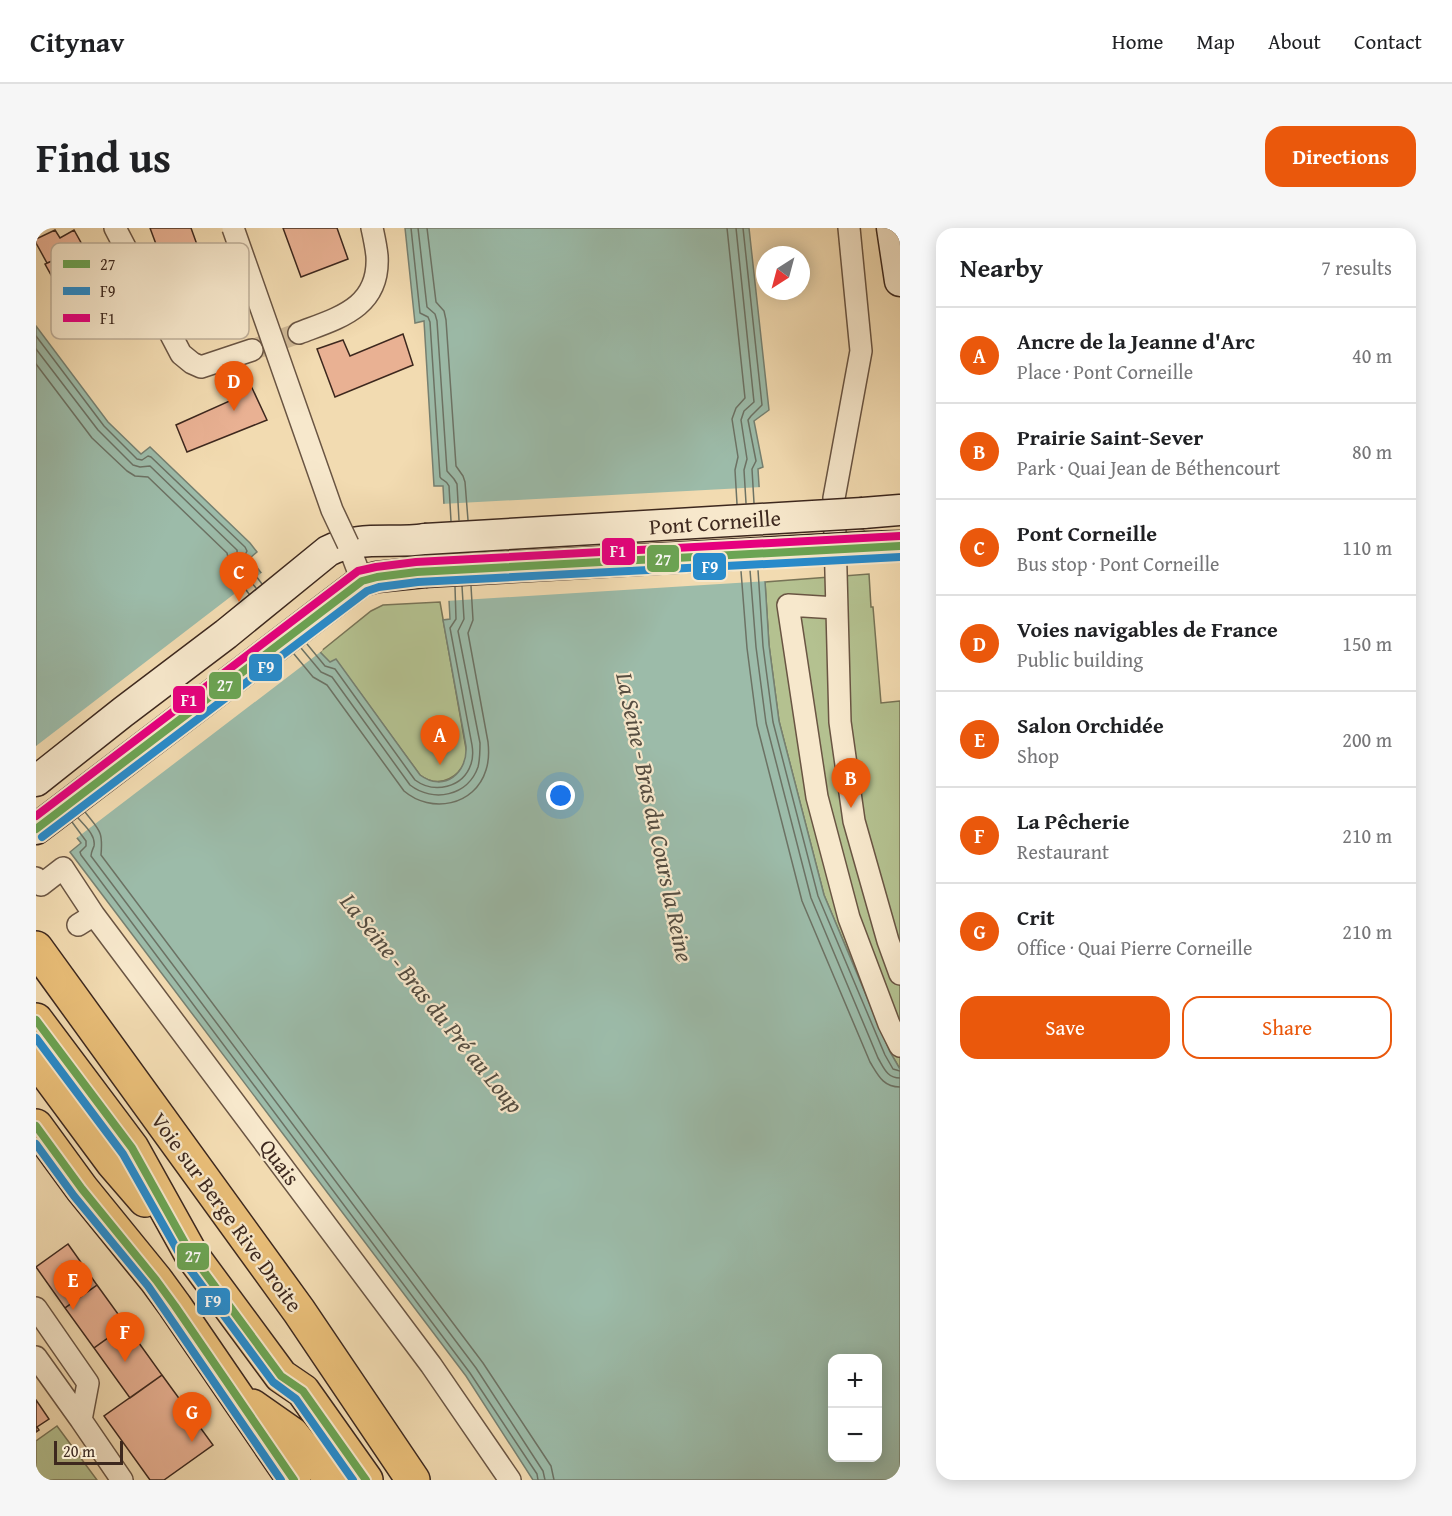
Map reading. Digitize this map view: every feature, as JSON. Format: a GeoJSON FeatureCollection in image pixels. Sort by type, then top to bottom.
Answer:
{"type":"FeatureCollection","features":[{"type":"Feature","properties":{"kind":"main road"},"geometry":{"type":"LineString","coordinates":[[892,228],[900,281]]}},
{"type":"Feature","properties":{"kind":"main road","name":"Pont Corneille"},"geometry":{"type":"LineString","coordinates":[[36,781],[328,551],[338,546],[385,540],[420,540],[900,510]]}},
{"type":"Feature","properties":{"kind":"main road","name":"Pont Corneille"},"geometry":{"type":"LineString","coordinates":[[36,829],[362,581],[417,572],[900,546]]}},
{"type":"Feature","properties":{"kind":"main road","name":"Voie sur Berge Rive Droite"},"geometry":{"type":"LineString","coordinates":[[36,948],[299,1311],[413,1480]]}},
{"type":"Feature","properties":{"kind":"main road"},"geometry":{"type":"LineString","coordinates":[[36,1020],[132,1148],[191,1254]]}},
{"type":"Feature","properties":{"kind":"main road"},"geometry":{"type":"LineString","coordinates":[[36,1059],[113,1163],[191,1254],[280,1376],[303,1391],[366,1480]]}},
{"type":"Feature","properties":{"kind":"main road"},"geometry":{"type":"LineString","coordinates":[[36,1084],[101,1172],[156,1280]]}},
{"type":"Feature","properties":{"kind":"main road"},"geometry":{"type":"LineString","coordinates":[[36,1126],[82,1189],[156,1280],[233,1393],[291,1434],[312,1459],[315,1475]]}},
{"type":"Feature","properties":{"kind":"main road"},"geometry":{"type":"LineString","coordinates":[[280,1376],[285,1397],[315,1475]]}},
{"type":"Feature","properties":{"kind":"street"},"geometry":{"type":"LineString","coordinates":[[115,228],[123,243]]}},
{"type":"Feature","properties":{"kind":"street"},"geometry":{"type":"LineString","coordinates":[[233,228],[238,243]]}},
{"type":"Feature","properties":{"kind":"street"},"geometry":{"type":"LineString","coordinates":[[299,333],[344,315],[366,298],[373,286],[377,262],[372,228]]}},
{"type":"Feature","properties":{"kind":"street"},"geometry":{"type":"LineString","coordinates":[[849,228],[861,351],[834,498],[840,722],[854,821],[900,974]]}},
{"type":"Feature","properties":{"kind":"street"},"geometry":{"type":"LineString","coordinates":[[249,274],[332,510],[348,543],[362,581]]}},
{"type":"Feature","properties":{"kind":"street"},"geometry":{"type":"LineString","coordinates":[[173,339],[181,354],[201,367],[252,350]]}},
{"type":"Feature","properties":{"kind":"street"},"geometry":{"type":"LineString","coordinates":[[836,608],[788,605],[817,797],[849,918],[889,1024],[900,1046]]}},
{"type":"Feature","properties":{"kind":"street","name":"Quais"},"geometry":{"type":"LineString","coordinates":[[39,881],[63,868],[86,920],[431,1365],[510,1480]]}},
{"type":"Feature","properties":{"kind":"street"},"geometry":{"type":"LineString","coordinates":[[36,1308],[88,1383],[81,1420]]}},
{"type":"Feature","properties":{"kind":"street"},"geometry":{"type":"LineString","coordinates":[[36,1357],[122,1480]]}},
{"type":"Feature","properties":{"kind":"green space"},"geometry":{"type":"Polygon","coordinates":[[[869,574],[881,703],[900,701],[900,1069],[890,1052],[824,895],[779,721],[769,645],[765,582],[869,574]]]}},
{"type":"Feature","properties":{"kind":"green space"},"geometry":{"type":"Polygon","coordinates":[[[440,602],[467,754],[455,775],[449,779],[435,781],[420,775],[336,660],[330,663],[320,652],[371,611],[383,605],[440,602]]]}},
{"type":"Feature","properties":{"kind":"green space"},"geometry":{"type":"Polygon","coordinates":[[[57,1426],[97,1480],[36,1480],[36,1441],[57,1426]]]}},
{"type":"Feature","properties":{"kind":"water"},"geometry":{"type":"Polygon","coordinates":[[[405,228],[749,228],[769,410],[754,421],[763,467],[758,469],[769,645],[779,721],[824,895],[890,1052],[900,1069],[900,1480],[533,1480],[466,1376],[70,852],[81,843],[36,786],[36,326],[108,422],[141,454],[150,447],[250,543],[257,552],[250,558],[320,652],[330,662],[336,659],[420,775],[438,782],[446,781],[459,772],[466,756],[466,746],[443,620],[450,619],[443,486],[434,486],[424,321],[415,323],[405,228]]]}},
{"type":"Feature","properties":{"kind":"pier"},"geometry":{"type":"Polygon","coordinates":[[[762,487],[768,581],[446,601],[441,504],[762,487]]]}},
{"type":"Feature","properties":{"kind":"pier"},"geometry":{"type":"Polygon","coordinates":[[[264,571],[323,650],[74,840],[36,791],[36,746],[264,571]]]}},
{"type":"Feature","properties":{"kind":"building"},"geometry":{"type":"Polygon","coordinates":[[[150,228],[191,228],[196,243],[156,243],[150,228]]]}},
{"type":"Feature","properties":{"kind":"building"},"geometry":{"type":"Polygon","coordinates":[[[283,228],[337,228],[348,259],[301,277],[283,228]]]}},
{"type":"Feature","properties":{"kind":"building"},"geometry":{"type":"Polygon","coordinates":[[[55,230],[60,238],[74,230],[81,243],[51,243],[51,261],[47,263],[36,239],[55,230]]]}},
{"type":"Feature","properties":{"kind":"building"},"geometry":{"type":"Polygon","coordinates":[[[51,261],[51,275],[45,264],[51,261]]]}},
{"type":"Feature","properties":{"kind":"building"},"geometry":{"type":"Polygon","coordinates":[[[403,334],[413,365],[335,397],[317,349],[343,340],[350,356],[403,334]]]}},
{"type":"Feature","properties":{"kind":"building"},"geometry":{"type":"Polygon","coordinates":[[[246,375],[267,420],[187,452],[176,425],[232,400],[225,385],[246,375]]]}},
{"type":"Feature","properties":{"kind":"building"},"geometry":{"type":"Polygon","coordinates":[[[68,1244],[97,1285],[65,1308],[36,1267],[68,1244]]]}},
{"type":"Feature","properties":{"kind":"building"},"geometry":{"type":"Polygon","coordinates":[[[97,1285],[126,1325],[94,1348],[65,1308],[97,1285]]]}},
{"type":"Feature","properties":{"kind":"building"},"geometry":{"type":"Polygon","coordinates":[[[126,1325],[162,1375],[130,1398],[94,1348],[126,1325]]]}},
{"type":"Feature","properties":{"kind":"building"},"geometry":{"type":"Polygon","coordinates":[[[162,1375],[213,1445],[164,1480],[150,1480],[104,1416],[162,1375]]]}},
{"type":"Feature","properties":{"kind":"building"},"geometry":{"type":"Polygon","coordinates":[[[36,1400],[49,1419],[37,1427],[39,1430],[36,1432],[36,1400]]]}},
{"type":"Feature","properties":{"kind":"tunnel"},"geometry":{"type":"LineString","coordinates":[[252,350],[299,333]]}},
{"type":"Feature","properties":{"kind":"transit line","name":"F1"},"geometry":{"type":"LineString","coordinates":[[36,816],[358,571],[416,562],[900,536]]}},
{"type":"Feature","properties":{"kind":"transit line","name":"27"},"geometry":{"type":"LineString","coordinates":[[36,829],[362,581],[417,572],[900,546]]}},
{"type":"Feature","properties":{"kind":"transit line","name":"F9"},"geometry":{"type":"LineString","coordinates":[[42,837],[367,591],[379,587],[418,582],[900,557]]}},
{"type":"Feature","properties":{"kind":"transit line","name":"27"},"geometry":{"type":"LineString","coordinates":[[36,1020],[132,1148],[191,1254],[281,1376],[303,1391],[366,1480]]}},
{"type":"Feature","properties":{"kind":"transit line","name":"F9"},"geometry":{"type":"LineString","coordinates":[[36,1038],[123,1154],[183,1260],[273,1382],[296,1399],[353,1480]]}},
{"type":"Feature","properties":{"kind":"transit line","name":"27"},"geometry":{"type":"LineString","coordinates":[[36,1126],[82,1189],[175,1306],[294,1480]]}},
{"type":"Feature","properties":{"kind":"transit line","name":"F9"},"geometry":{"type":"LineString","coordinates":[[36,1144],[74,1196],[148,1286],[281,1480]]}},
{"type":"Feature","properties":{"kind":"place","name":"Voies navigables de France"},"geometry":{"type":"Point","coordinates":[234,411]}},
{"type":"Feature","properties":{"kind":"place","name":"Pont Corneille"},"geometry":{"type":"Point","coordinates":[239,602]}},
{"type":"Feature","properties":{"kind":"place","name":"Ancre de la Jeanne d'Arc"},"geometry":{"type":"Point","coordinates":[440,765]}},
{"type":"Feature","properties":{"kind":"place","name":"Prairie Saint-Sever"},"geometry":{"type":"Point","coordinates":[851,808]}},
{"type":"Feature","properties":{"kind":"place","name":"Salon Orchidée"},"geometry":{"type":"Point","coordinates":[73,1310]}},
{"type":"Feature","properties":{"kind":"place","name":"La Pêcherie"},"geometry":{"type":"Point","coordinates":[125,1362]}},
{"type":"Feature","properties":{"kind":"place","name":"Crit"},"geometry":{"type":"Point","coordinates":[192,1442]}},
{"type":"Feature","properties":{"kind":"water label","name":"La Seine - Bras du Cours la Reine"},"geometry":{"type":"Point","coordinates":[655,817]}},
{"type":"Feature","properties":{"kind":"water label","name":"La Seine - Bras du Pré au Loup"},"geometry":{"type":"Point","coordinates":[432,1003]}}]}
